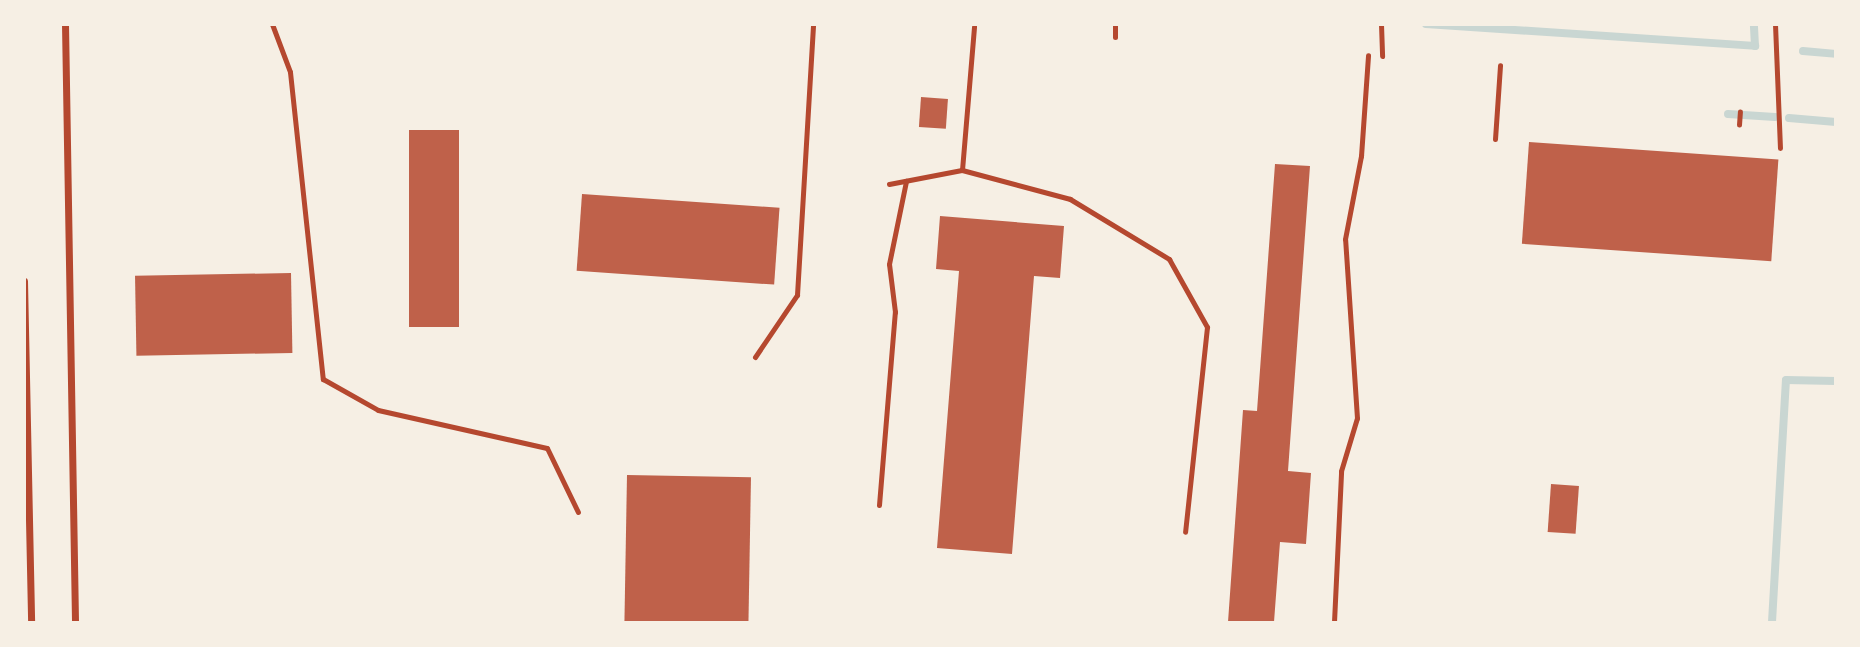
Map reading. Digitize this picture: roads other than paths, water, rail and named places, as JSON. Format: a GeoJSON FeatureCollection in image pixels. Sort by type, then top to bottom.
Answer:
{"type":"FeatureCollection","features":[{"type":"Feature","properties":{"kind":"street"},"geometry":{"type":"LineString","coordinates":[[65,24],[75,622]]}},
{"type":"Feature","properties":{"kind":"street"},"geometry":{"type":"LineString","coordinates":[[24,281],[31,622]]}},
{"type":"Feature","properties":{"kind":"lane"},"geometry":{"type":"LineString","coordinates":[[272,24],[290,72],[323,379],[378,410],[547,448],[578,512]]}},
{"type":"Feature","properties":{"kind":"lane"},"geometry":{"type":"LineString","coordinates":[[755,357],[797,295],[813,24]]}},
{"type":"Feature","properties":{"kind":"lane"},"geometry":{"type":"LineString","coordinates":[[1115,24],[1115,37]]}},
{"type":"Feature","properties":{"kind":"lane"},"geometry":{"type":"LineString","coordinates":[[1381,24],[1382,56]]}},
{"type":"Feature","properties":{"kind":"lane"},"geometry":{"type":"LineString","coordinates":[[1775,24],[1780,148]]}},
{"type":"Feature","properties":{"kind":"lane"},"geometry":{"type":"LineString","coordinates":[[962,170],[974,27]]}},
{"type":"Feature","properties":{"kind":"lane"},"geometry":{"type":"LineString","coordinates":[[1334,622],[1341,471],[1357,418],[1345,239],[1361,156],[1368,55]]}},
{"type":"Feature","properties":{"kind":"lane"},"geometry":{"type":"LineString","coordinates":[[1495,139],[1500,65]]}},
{"type":"Feature","properties":{"kind":"lane"},"geometry":{"type":"LineString","coordinates":[[889,184],[962,170],[1070,199],[1168,259],[1207,327],[1185,532]]}},
{"type":"Feature","properties":{"kind":"lane"},"geometry":{"type":"LineString","coordinates":[[879,505],[895,312],[889,264],[906,181]]}},
{"type":"Feature","properties":{"kind":"waterway"},"geometry":{"type":"LineString","coordinates":[[1426,24],[1755,46],[1754,24]]}},
{"type":"Feature","properties":{"kind":"waterway"},"geometry":{"type":"LineString","coordinates":[[1803,51],[1836,54]]}},
{"type":"Feature","properties":{"kind":"waterway"},"geometry":{"type":"LineString","coordinates":[[1728,114],[1775,117]]}},
{"type":"Feature","properties":{"kind":"waterway"},"geometry":{"type":"LineString","coordinates":[[1789,118],[1836,122]]}},
{"type":"Feature","properties":{"kind":"waterway"},"geometry":{"type":"LineString","coordinates":[[1772,622],[1786,380],[1836,381]]}}]}
